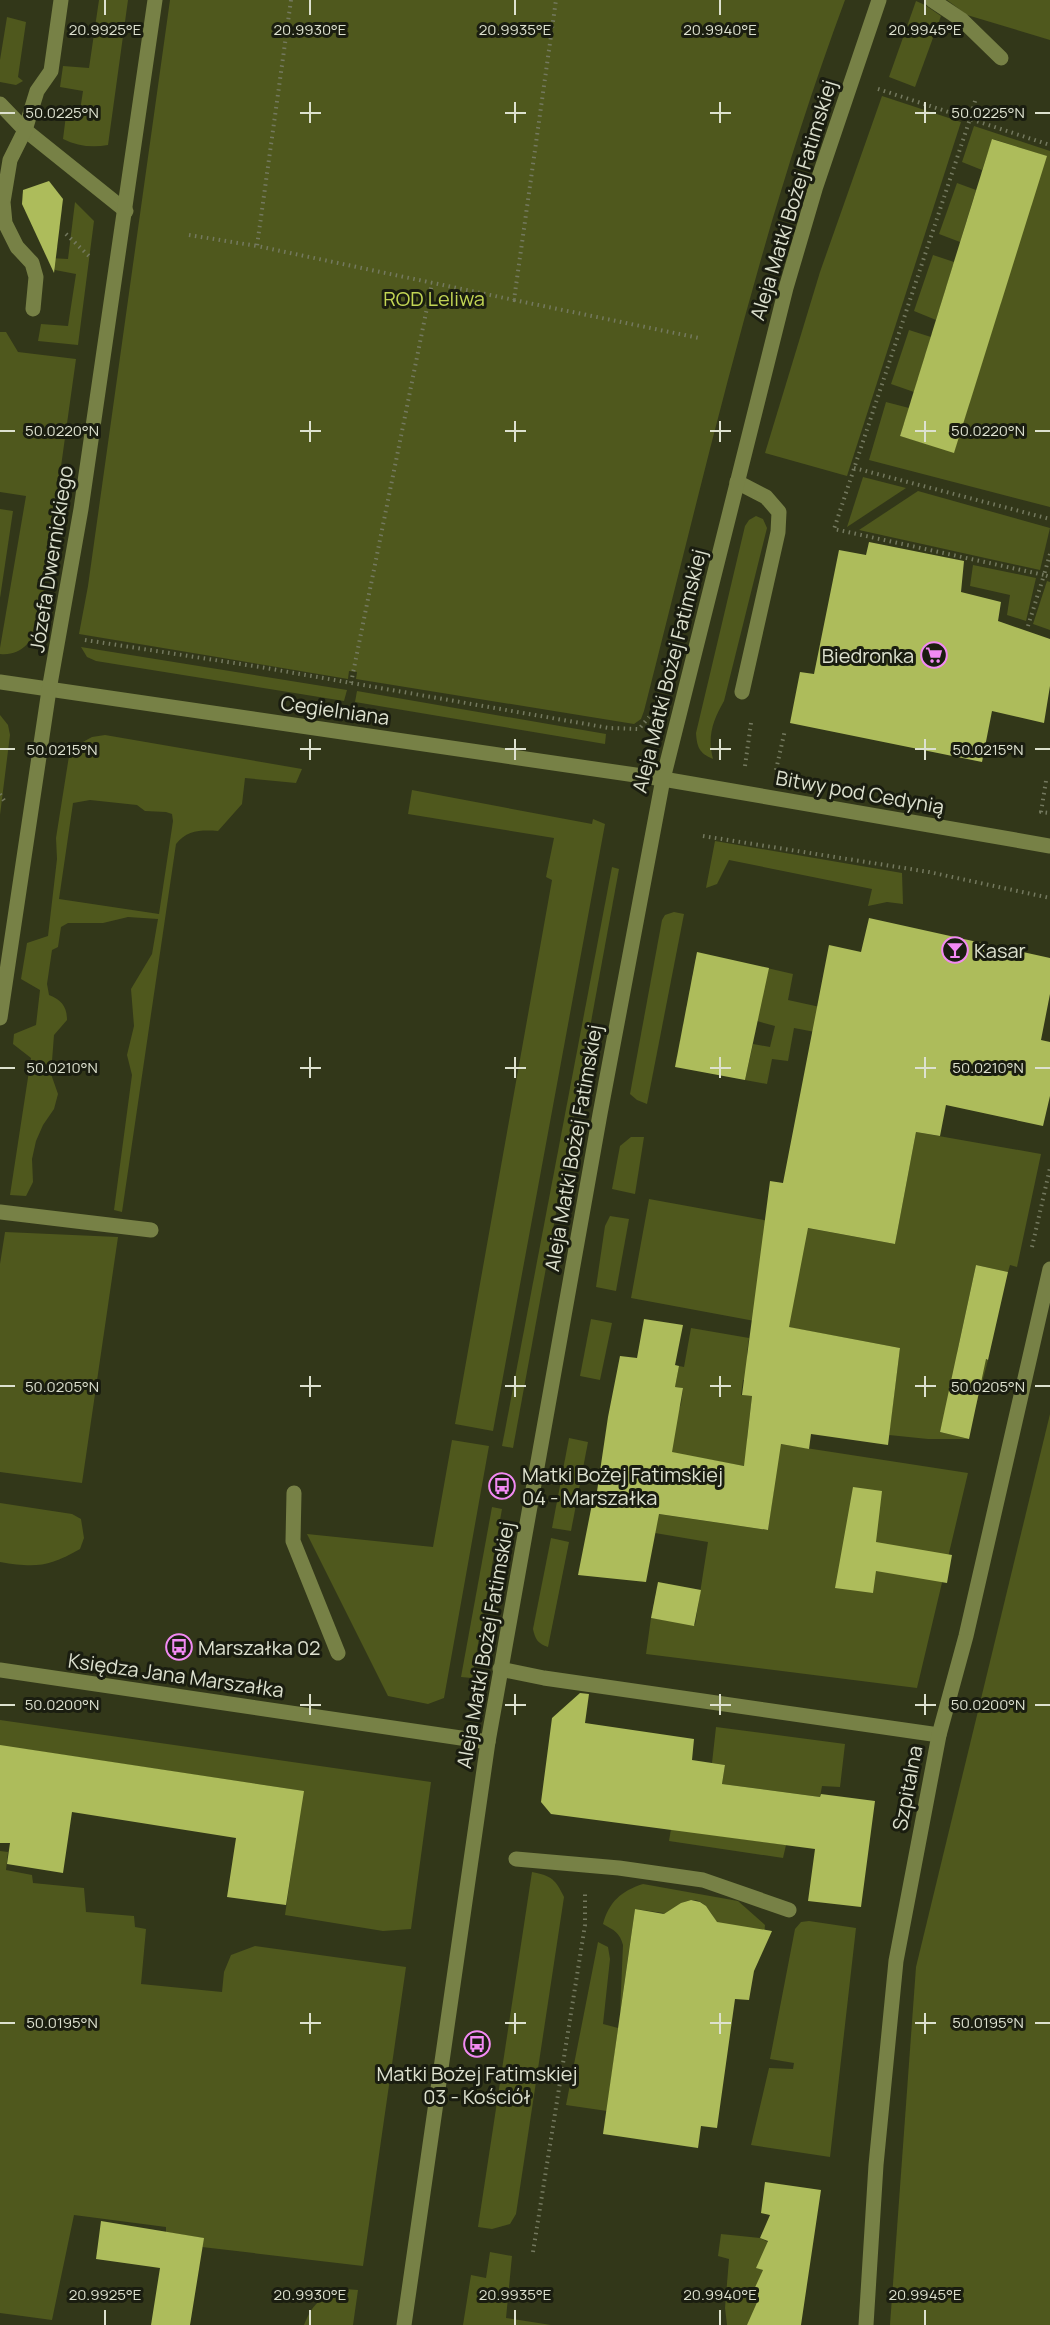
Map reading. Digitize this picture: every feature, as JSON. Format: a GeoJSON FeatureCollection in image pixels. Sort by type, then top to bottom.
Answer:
{"type":"FeatureCollection","features":[{"type":"Feature","properties":{"kind":"street"},"geometry":{"type":"LineString","coordinates":[[33,309],[36,277],[32,263],[17,247],[5,223],[3,202],[10,160],[25,130],[37,91],[51,71],[61,0]]}},
{"type":"Feature","properties":{"kind":"street","name":"Józefa Dwernickiego"},"geometry":{"type":"LineString","coordinates":[[0,1018],[3,983],[60,637],[126,211],[155,0]]}},
{"type":"Feature","properties":{"kind":"street","name":"Aleja Matki Bożej Fatimskiej"},"geometry":{"type":"LineString","coordinates":[[404,2325],[500,1669],[663,779],[786,288],[816,186],[879,0]]}},
{"type":"Feature","properties":{"kind":"street"},"geometry":{"type":"LineString","coordinates":[[932,0],[962,20],[1000,58]]}},
{"type":"Feature","properties":{"kind":"street"},"geometry":{"type":"LineString","coordinates":[[0,104],[25,130],[126,211]]}},
{"type":"Feature","properties":{"kind":"street"},"geometry":{"type":"LineString","coordinates":[[737,482],[766,497],[778,512],[778,532],[742,692]]}},
{"type":"Feature","properties":{"kind":"street","name":"Cegielniana"},"geometry":{"type":"LineString","coordinates":[[0,682],[663,779]]}},
{"type":"Feature","properties":{"kind":"street","name":"Bitwy pod Cedynią"},"geometry":{"type":"LineString","coordinates":[[663,779],[1050,846]]}},
{"type":"Feature","properties":{"kind":"street"},"geometry":{"type":"LineString","coordinates":[[0,1212],[151,1230]]}},
{"type":"Feature","properties":{"kind":"street","name":"Szpitalna"},"geometry":{"type":"LineString","coordinates":[[866,2325],[876,2165],[896,1961],[939,1735],[966,1636],[1050,1269]]}},
{"type":"Feature","properties":{"kind":"street"},"geometry":{"type":"LineString","coordinates":[[294,1493],[293,1541],[338,1653]]}},
{"type":"Feature","properties":{"kind":"street"},"geometry":{"type":"LineString","coordinates":[[500,1669],[544,1678],[939,1735]]}},
{"type":"Feature","properties":{"kind":"street","name":"Księdza Jana Marszałka"},"geometry":{"type":"LineString","coordinates":[[0,1670],[488,1742]]}},
{"type":"Feature","properties":{"kind":"street"},"geometry":{"type":"LineString","coordinates":[[516,1859],[619,1868],[704,1880],[789,1910]]}},
{"type":"Feature","properties":{"kind":"path"},"geometry":{"type":"LineString","coordinates":[[258,246],[291,0]]}},
{"type":"Feature","properties":{"kind":"path"},"geometry":{"type":"LineString","coordinates":[[513,300],[556,0]]}},
{"type":"Feature","properties":{"kind":"path"},"geometry":{"type":"LineString","coordinates":[[878,89],[1050,145]]}},
{"type":"Feature","properties":{"kind":"path"},"geometry":{"type":"LineString","coordinates":[[975,100],[834,529],[1050,577]]}},
{"type":"Feature","properties":{"kind":"path"},"geometry":{"type":"LineString","coordinates":[[66,234],[97,264]]}},
{"type":"Feature","properties":{"kind":"path"},"geometry":{"type":"LineString","coordinates":[[189,235],[258,246],[699,338]]}},
{"type":"Feature","properties":{"kind":"path"},"geometry":{"type":"LineString","coordinates":[[351,683],[432,283]]}},
{"type":"Feature","properties":{"kind":"path"},"geometry":{"type":"LineString","coordinates":[[855,468],[1050,519]]}},
{"type":"Feature","properties":{"kind":"path"},"geometry":{"type":"LineString","coordinates":[[1028,626],[1050,554]]}},
{"type":"Feature","properties":{"kind":"path"},"geometry":{"type":"LineString","coordinates":[[60,637],[351,683],[609,728],[639,729],[649,716]]}},
{"type":"Feature","properties":{"kind":"path"},"geometry":{"type":"LineString","coordinates":[[745,766],[752,723]]}},
{"type":"Feature","properties":{"kind":"path"},"geometry":{"type":"LineString","coordinates":[[776,772],[785,730]]}},
{"type":"Feature","properties":{"kind":"path"},"geometry":{"type":"LineString","coordinates":[[1046,781],[1041,812],[1050,813]]}},
{"type":"Feature","properties":{"kind":"path"},"geometry":{"type":"LineString","coordinates":[[703,836],[929,872],[1050,898]]}},
{"type":"Feature","properties":{"kind":"path"},"geometry":{"type":"LineString","coordinates":[[533,2252],[585,1925],[585,1892],[557,1863]]}},
{"type":"Feature","properties":{"kind":"green space"},"geometry":{"type":"Polygon","coordinates":[[[99,0],[128,0],[108,145],[79,145],[63,139],[66,115],[79,117],[83,91],[60,87],[63,66],[89,68],[99,0]]]}},
{"type":"Feature","properties":{"kind":"green space","name":"ROD Leliwa"},"geometry":{"type":"Polygon","coordinates":[[[170,0],[845,0],[814,87],[760,264],[735,353],[644,711],[641,719],[634,724],[356,679],[357,672],[349,671],[348,679],[79,634],[88,586],[170,0]]]}},
{"type":"Feature","properties":{"kind":"green space"},"geometry":{"type":"Polygon","coordinates":[[[947,0],[1050,0],[1050,40],[967,15],[947,0]]]}},
{"type":"Feature","properties":{"kind":"green space"},"geometry":{"type":"Polygon","coordinates":[[[916,1],[941,16],[915,87],[889,77],[916,1]]]}},
{"type":"Feature","properties":{"kind":"green space"},"geometry":{"type":"Polygon","coordinates":[[[7,17],[26,22],[18,77],[23,81],[16,85],[0,82],[0,60],[7,17]]]}},
{"type":"Feature","properties":{"kind":"green space"},"geometry":{"type":"Polygon","coordinates":[[[882,96],[961,122],[847,476],[765,453],[820,272],[882,96]]]}},
{"type":"Feature","properties":{"kind":"green space"},"geometry":{"type":"Polygon","coordinates":[[[974,126],[1050,151],[1050,507],[869,460],[886,402],[909,408],[900,436],[954,452],[1046,156],[993,139],[982,170],[962,162],[974,126]]]}},
{"type":"Feature","properties":{"kind":"green space"},"geometry":{"type":"Polygon","coordinates":[[[957,183],[976,190],[960,242],[939,234],[957,183]]]}},
{"type":"Feature","properties":{"kind":"green space"},"geometry":{"type":"Polygon","coordinates":[[[75,202],[94,221],[78,345],[38,341],[41,324],[68,326],[76,274],[55,270],[49,258],[68,259],[75,202]]]}},
{"type":"Feature","properties":{"kind":"green space"},"geometry":{"type":"Polygon","coordinates":[[[933,255],[954,262],[936,320],[914,311],[933,255]]]}},
{"type":"Feature","properties":{"kind":"green space"},"geometry":{"type":"Polygon","coordinates":[[[909,330],[931,337],[914,392],[891,384],[909,330]]]}},
{"type":"Feature","properties":{"kind":"green space"},"geometry":{"type":"Polygon","coordinates":[[[0,332],[6,332],[18,352],[76,359],[39,624],[33,637],[25,646],[8,654],[0,654],[0,648],[26,496],[0,492],[0,332]]]}},
{"type":"Feature","properties":{"kind":"green space"},"geometry":{"type":"Polygon","coordinates":[[[863,477],[906,488],[847,527],[863,477]]]}},
{"type":"Feature","properties":{"kind":"green space"},"geometry":{"type":"Polygon","coordinates":[[[918,491],[1050,528],[1040,570],[859,530],[918,491]]]}},
{"type":"Feature","properties":{"kind":"green space"},"geometry":{"type":"Polygon","coordinates":[[[0,509],[13,511],[0,598],[0,509]]]}},
{"type":"Feature","properties":{"kind":"green space"},"geometry":{"type":"Polygon","coordinates":[[[756,516],[763,519],[767,528],[724,701],[712,729],[713,759],[700,749],[696,733],[745,526],[756,516]]]}},
{"type":"Feature","properties":{"kind":"green space"},"geometry":{"type":"Polygon","coordinates":[[[973,565],[1036,578],[1026,621],[1007,615],[1010,595],[970,586],[973,565]]]}},
{"type":"Feature","properties":{"kind":"green space"},"geometry":{"type":"Polygon","coordinates":[[[1047,581],[1050,582],[1050,630],[1033,624],[1047,581]]]}},
{"type":"Feature","properties":{"kind":"green space"},"geometry":{"type":"Polygon","coordinates":[[[81,647],[347,690],[344,701],[96,661],[87,657],[81,647]]]}},
{"type":"Feature","properties":{"kind":"green space"},"geometry":{"type":"Polygon","coordinates":[[[357,691],[606,734],[605,744],[355,702],[357,691]]]}},
{"type":"Feature","properties":{"kind":"green space"},"geometry":{"type":"Polygon","coordinates":[[[0,715],[8,725],[10,735],[0,815],[0,715]]]}},
{"type":"Feature","properties":{"kind":"green space"},"geometry":{"type":"Polygon","coordinates":[[[105,735],[302,769],[296,783],[245,778],[242,804],[218,831],[195,832],[180,839],[176,844],[122,1212],[114,1210],[132,1075],[127,1055],[134,1026],[131,989],[152,954],[158,919],[128,917],[103,923],[68,923],[61,927],[58,947],[52,950],[47,984],[49,995],[62,1004],[67,1015],[67,1020],[54,1035],[51,1074],[58,1094],[54,1109],[36,1141],[32,1159],[33,1182],[26,1196],[10,1195],[31,1058],[13,1044],[14,1034],[36,1025],[40,990],[21,979],[27,943],[48,936],[57,859],[56,838],[69,756],[81,743],[92,737],[105,735]],[[90,800],[73,803],[59,899],[159,914],[173,821],[172,814],[145,811],[137,805],[90,800]]]}},
{"type":"Feature","properties":{"kind":"green space"},"geometry":{"type":"Polygon","coordinates":[[[412,790],[592,824],[593,819],[605,824],[493,1431],[455,1424],[552,880],[546,877],[554,838],[408,814],[412,790]]]}},
{"type":"Feature","properties":{"kind":"green space"},"geometry":{"type":"Polygon","coordinates":[[[715,841],[902,873],[903,904],[887,902],[868,906],[872,889],[729,860],[717,884],[706,888],[715,841]]]}},
{"type":"Feature","properties":{"kind":"green space"},"geometry":{"type":"Polygon","coordinates":[[[612,867],[619,869],[513,1448],[502,1446],[612,867]]]}},
{"type":"Feature","properties":{"kind":"green space"},"geometry":{"type":"Polygon","coordinates":[[[674,912],[684,914],[647,1104],[630,1094],[662,920],[665,915],[674,912]]]}},
{"type":"Feature","properties":{"kind":"green space"},"geometry":{"type":"Polygon","coordinates":[[[767,968],[793,974],[788,1000],[893,1023],[867,1042],[794,1028],[788,1061],[772,1059],[767,1084],[745,1080],[753,1044],[770,1047],[775,1026],[757,1021],[767,968]]]}},
{"type":"Feature","properties":{"kind":"green space"},"geometry":{"type":"Polygon","coordinates":[[[916,1132],[1041,1154],[1017,1267],[1010,1265],[1008,1272],[976,1265],[957,1353],[988,1360],[976,1405],[948,1400],[940,1432],[969,1439],[928,1439],[889,1435],[900,1348],[631,1298],[649,1199],[895,1244],[916,1132]]]}},
{"type":"Feature","properties":{"kind":"green space"},"geometry":{"type":"Polygon","coordinates":[[[631,1137],[644,1137],[635,1194],[612,1189],[620,1146],[631,1137]]]}},
{"type":"Feature","properties":{"kind":"green space"},"geometry":{"type":"Polygon","coordinates":[[[610,1216],[629,1219],[616,1291],[596,1287],[605,1226],[610,1216]]]}},
{"type":"Feature","properties":{"kind":"green space"},"geometry":{"type":"Polygon","coordinates":[[[5,1232],[118,1237],[82,1483],[0,1472],[0,1264],[5,1232]]]}},
{"type":"Feature","properties":{"kind":"green space"},"geometry":{"type":"Polygon","coordinates":[[[591,1319],[612,1323],[600,1380],[580,1376],[591,1319]]]}},
{"type":"Feature","properties":{"kind":"green space"},"geometry":{"type":"Polygon","coordinates":[[[691,1328],[749,1338],[747,1353],[749,1380],[743,1380],[741,1395],[752,1396],[747,1439],[968,1473],[917,1688],[646,1654],[651,1618],[695,1625],[708,1542],[655,1533],[658,1514],[768,1530],[774,1488],[744,1466],[662,1451],[681,1404],[683,1388],[675,1387],[679,1366],[684,1367],[691,1328]]]}},
{"type":"Feature","properties":{"kind":"green space"},"geometry":{"type":"Polygon","coordinates":[[[1050,1414],[1050,2325],[890,2325],[916,1967],[1050,1414]]]}},
{"type":"Feature","properties":{"kind":"green space"},"geometry":{"type":"Polygon","coordinates":[[[569,1438],[588,1442],[571,1531],[552,1528],[569,1438]]]}},
{"type":"Feature","properties":{"kind":"green space"},"geometry":{"type":"Polygon","coordinates":[[[452,1440],[489,1446],[444,1698],[428,1704],[388,1696],[307,1534],[433,1547],[452,1440]]]}},
{"type":"Feature","properties":{"kind":"green space"},"geometry":{"type":"Polygon","coordinates":[[[0,1503],[72,1514],[81,1519],[84,1538],[80,1549],[50,1563],[23,1565],[0,1562],[0,1503]]]}},
{"type":"Feature","properties":{"kind":"green space"},"geometry":{"type":"Polygon","coordinates":[[[492,1507],[502,1509],[472,1678],[461,1677],[492,1507]]]}},
{"type":"Feature","properties":{"kind":"green space"},"geometry":{"type":"Polygon","coordinates":[[[551,1538],[569,1542],[548,1647],[538,1641],[533,1629],[551,1538]]]}},
{"type":"Feature","properties":{"kind":"green space"},"geometry":{"type":"Polygon","coordinates":[[[0,1720],[431,1782],[411,1929],[383,1931],[285,1915],[303,1791],[24,1749],[0,1814],[0,1720]]]}},
{"type":"Feature","properties":{"kind":"green space"},"geometry":{"type":"Polygon","coordinates":[[[716,1727],[845,1744],[840,1787],[822,1786],[820,1797],[722,1784],[725,1765],[712,1763],[716,1727]]]}},
{"type":"Feature","properties":{"kind":"green space"},"geometry":{"type":"Polygon","coordinates":[[[671,1829],[786,1845],[783,1858],[669,1841],[671,1829]]]}},
{"type":"Feature","properties":{"kind":"green space"},"geometry":{"type":"Polygon","coordinates":[[[0,1851],[8,1852],[6,1870],[32,1875],[33,1883],[84,1888],[86,1912],[134,1916],[135,1927],[146,1929],[141,1984],[222,1992],[224,1972],[231,1955],[255,1946],[406,1967],[363,2266],[202,2247],[203,2238],[166,2232],[166,2227],[74,2215],[52,2320],[0,2313],[0,1851]]]}},
{"type":"Feature","properties":{"kind":"green space"},"geometry":{"type":"Polygon","coordinates":[[[532,1872],[552,1879],[564,1897],[516,2214],[510,2224],[492,2229],[478,2227],[532,1872]]]}},
{"type":"Feature","properties":{"kind":"green space"},"geometry":{"type":"Polygon","coordinates":[[[643,1884],[738,1901],[765,1925],[764,1936],[719,1927],[709,1910],[697,1901],[685,1902],[664,1918],[663,1913],[635,1909],[620,2014],[623,1945],[616,1932],[603,1924],[609,1909],[617,1898],[628,1890],[643,1884]]]}},
{"type":"Feature","properties":{"kind":"green space"},"geometry":{"type":"Polygon","coordinates":[[[809,1921],[856,1928],[830,2157],[751,2145],[769,2068],[793,2069],[794,2063],[770,2059],[795,1929],[801,1922],[809,1921]]]}},
{"type":"Feature","properties":{"kind":"green space"},"geometry":{"type":"Polygon","coordinates":[[[598,1942],[608,1947],[610,1959],[603,2024],[618,2028],[607,2111],[566,2105],[598,1942]]]}},
{"type":"Feature","properties":{"kind":"green space"},"geometry":{"type":"Polygon","coordinates":[[[721,2234],[760,2238],[768,2242],[757,2268],[763,2270],[754,2325],[727,2325],[725,2308],[729,2259],[718,2256],[721,2234]]]}},
{"type":"Feature","properties":{"kind":"green space"},"geometry":{"type":"Polygon","coordinates":[[[490,2252],[512,2256],[506,2318],[551,2325],[463,2325],[471,2275],[486,2278],[490,2252]]]}},
{"type":"Feature","properties":{"kind":"green space"},"geometry":{"type":"Polygon","coordinates":[[[345,2289],[358,2290],[353,2325],[304,2325],[319,2301],[345,2289]]]}},
{"type":"Feature","properties":{"kind":"building"},"geometry":{"type":"Polygon","coordinates":[[[992,139],[1047,156],[954,453],[900,436],[992,139]]]}},
{"type":"Feature","properties":{"kind":"building"},"geometry":{"type":"Polygon","coordinates":[[[49,181],[63,199],[54,273],[22,204],[23,190],[49,181]]]}},
{"type":"Feature","properties":{"kind":"building","name":"Biedronka"},"geometry":{"type":"Polygon","coordinates":[[[869,542],[964,561],[961,592],[1001,602],[998,621],[1050,639],[1050,686],[1044,723],[992,711],[982,762],[790,723],[800,672],[814,674],[839,550],[866,555],[869,542]]]}},
{"type":"Feature","properties":{"kind":"building"},"geometry":{"type":"Polygon","coordinates":[[[869,918],[1050,958],[1050,994],[1041,1040],[1050,1042],[1050,1096],[1043,1126],[946,1105],[940,1136],[916,1132],[895,1244],[808,1228],[789,1327],[900,1348],[888,1445],[811,1434],[809,1449],[781,1444],[768,1530],[659,1514],[646,1582],[578,1575],[592,1504],[595,1505],[620,1356],[637,1358],[644,1319],[683,1325],[675,1365],[679,1366],[675,1387],[683,1388],[672,1452],[744,1466],[752,1396],[742,1395],[770,1181],[783,1183],[829,945],[861,952],[869,918]]]}},
{"type":"Feature","properties":{"kind":"building"},"geometry":{"type":"Polygon","coordinates":[[[697,952],[769,968],[745,1080],[675,1067],[697,952]]]}},
{"type":"Feature","properties":{"kind":"building"},"geometry":{"type":"Polygon","coordinates":[[[976,1265],[1008,1272],[969,1439],[940,1432],[976,1265]]]}},
{"type":"Feature","properties":{"kind":"building"},"geometry":{"type":"Polygon","coordinates":[[[853,1487],[882,1491],[876,1542],[952,1555],[947,1583],[876,1571],[873,1593],[835,1588],[853,1487]]]}},
{"type":"Feature","properties":{"kind":"building"},"geometry":{"type":"Polygon","coordinates":[[[658,1582],[701,1590],[694,1626],[651,1618],[658,1582]]]}},
{"type":"Feature","properties":{"kind":"building"},"geometry":{"type":"Polygon","coordinates":[[[580,1693],[589,1694],[585,1723],[694,1739],[692,1760],[725,1765],[722,1784],[820,1797],[821,1794],[875,1801],[861,1907],[808,1901],[815,1849],[551,1814],[541,1802],[552,1718],[580,1693]]]}},
{"type":"Feature","properties":{"kind":"building"},"geometry":{"type":"Polygon","coordinates":[[[0,1745],[304,1791],[286,1905],[227,1897],[236,1838],[72,1812],[63,1873],[7,1864],[10,1843],[0,1843],[0,1745]]]}},
{"type":"Feature","properties":{"kind":"building"},"geometry":{"type":"Polygon","coordinates":[[[691,1900],[706,1906],[717,1922],[772,1931],[754,1971],[749,2000],[735,1999],[717,2128],[701,2126],[698,2148],[603,2134],[635,1909],[664,1914],[681,1903],[691,1900]]]}},
{"type":"Feature","properties":{"kind":"building"},"geometry":{"type":"Polygon","coordinates":[[[765,2182],[821,2190],[801,2325],[747,2325],[759,2298],[752,2294],[763,2270],[756,2268],[768,2241],[760,2238],[770,2215],[761,2213],[765,2182]]]}},
{"type":"Feature","properties":{"kind":"building"},"geometry":{"type":"Polygon","coordinates":[[[101,2221],[204,2238],[190,2325],[151,2325],[160,2268],[96,2259],[101,2221]]]}},
{"type":"Feature","properties":{"kind":"place","name":"Biedronka"},"geometry":{"type":"Point","coordinates":[934,655]}},
{"type":"Feature","properties":{"kind":"place","name":"Kasar"},"geometry":{"type":"Point","coordinates":[955,950]}},
{"type":"Feature","properties":{"kind":"place","name":"Matki Bożej Fatimskiej 04 - Marszałka"},"geometry":{"type":"Point","coordinates":[502,1486]}},
{"type":"Feature","properties":{"kind":"place","name":"Marszałka 02"},"geometry":{"type":"Point","coordinates":[179,1647]}},
{"type":"Feature","properties":{"kind":"place","name":"Matki Bożej Fatimskiej 03 - Kościół"},"geometry":{"type":"Point","coordinates":[477,2044]}}]}
